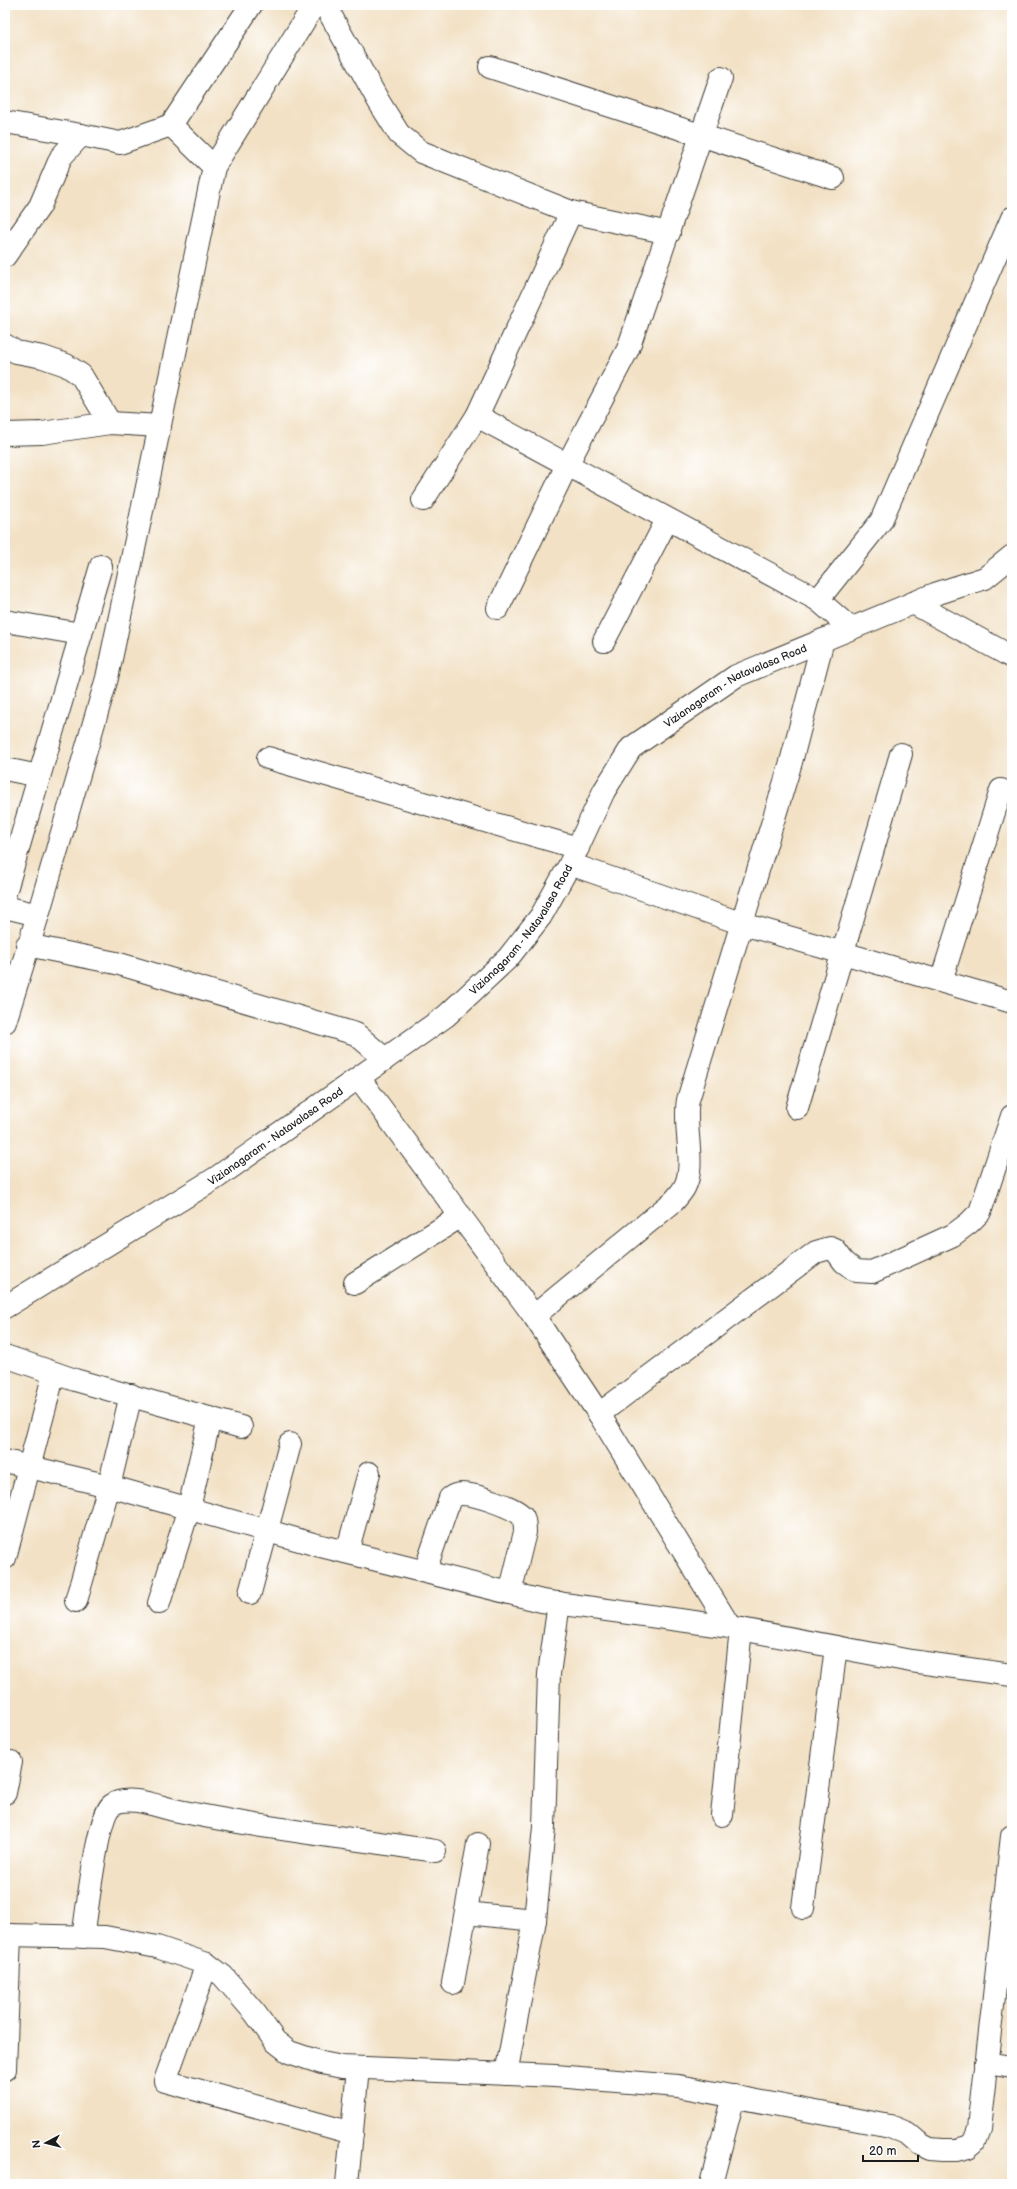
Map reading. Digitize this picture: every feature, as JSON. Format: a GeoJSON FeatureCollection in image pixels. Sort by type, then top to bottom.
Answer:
{"type":"FeatureCollection","features":[{"type":"Feature","properties":{"kind":"street"},"geometry":{"type":"LineString","coordinates":[[5,122],[120,143],[171,125],[251,5]]}},
{"type":"Feature","properties":{"kind":"street"},"geometry":{"type":"LineString","coordinates":[[5,1022],[27,946],[38,915],[107,678],[214,167],[314,5]]}},
{"type":"Feature","properties":{"kind":"street"},"geometry":{"type":"LineString","coordinates":[[325,5],[379,102],[399,134],[421,152],[571,212],[668,233]]}},
{"type":"Feature","properties":{"kind":"street"},"geometry":{"type":"LineString","coordinates":[[490,67],[701,137],[833,178]]}},
{"type":"Feature","properties":{"kind":"street"},"geometry":{"type":"LineString","coordinates":[[498,608],[567,465],[628,349],[721,78]]}},
{"type":"Feature","properties":{"kind":"street"},"geometry":{"type":"LineString","coordinates":[[171,125],[214,167]]}},
{"type":"Feature","properties":{"kind":"street"},"geometry":{"type":"LineString","coordinates":[[5,256],[40,206],[61,157],[81,136]]}},
{"type":"Feature","properties":{"kind":"street"},"geometry":{"type":"LineString","coordinates":[[423,500],[477,416],[571,212]]}},
{"type":"Feature","properties":{"kind":"street"},"geometry":{"type":"LineString","coordinates":[[818,600],[881,521],[1012,218]]}},
{"type":"Feature","properties":{"kind":"street"},"geometry":{"type":"LineString","coordinates":[[5,345],[16,352],[66,365],[81,375],[110,423]]}},
{"type":"Feature","properties":{"kind":"street"},"geometry":{"type":"LineString","coordinates":[[477,416],[667,520],[818,600],[850,628]]}},
{"type":"Feature","properties":{"kind":"street"},"geometry":{"type":"LineString","coordinates":[[5,434],[42,433],[110,423],[160,426]]}},
{"type":"Feature","properties":{"kind":"street"},"geometry":{"type":"LineString","coordinates":[[604,641],[667,520]]}},
{"type":"Feature","properties":{"kind":"street","name":"Vizianagaram - Natavalasa Road"},"geometry":{"type":"LineString","coordinates":[[5,1307],[216,1178],[446,1016],[508,958],[541,916],[574,856],[604,791],[630,748],[736,676],[912,603],[985,578],[1012,556]]}},
{"type":"Feature","properties":{"kind":"street"},"geometry":{"type":"LineString","coordinates":[[5,893],[101,566]]}},
{"type":"Feature","properties":{"kind":"street"},"geometry":{"type":"LineString","coordinates":[[912,603],[1012,657]]}},
{"type":"Feature","properties":{"kind":"street"},"geometry":{"type":"LineString","coordinates":[[5,621],[81,634]]}},
{"type":"Feature","properties":{"kind":"street"},"geometry":{"type":"LineString","coordinates":[[534,1316],[674,1201],[686,1186],[689,1147],[685,1119],[688,1100],[792,762],[824,640]]}},
{"type":"Feature","properties":{"kind":"street"},"geometry":{"type":"LineString","coordinates":[[797,1108],[901,754]]}},
{"type":"Feature","properties":{"kind":"street"},"geometry":{"type":"LineString","coordinates":[[268,758],[574,856],[743,924],[1012,1002]]}},
{"type":"Feature","properties":{"kind":"street"},"geometry":{"type":"LineString","coordinates":[[5,769],[39,776]]}},
{"type":"Feature","properties":{"kind":"street"},"geometry":{"type":"LineString","coordinates":[[941,981],[1001,790]]}},
{"type":"Feature","properties":{"kind":"street"},"geometry":{"type":"LineString","coordinates":[[5,907],[38,915]]}},
{"type":"Feature","properties":{"kind":"street"},"geometry":{"type":"LineString","coordinates":[[27,946],[116,963],[356,1034],[386,1059]]}},
{"type":"Feature","properties":{"kind":"street"},"geometry":{"type":"LineString","coordinates":[[359,1078],[534,1316],[599,1414],[736,1628],[722,1815]]}},
{"type":"Feature","properties":{"kind":"street"},"geometry":{"type":"LineString","coordinates":[[599,1414],[816,1252],[830,1248],[835,1250],[844,1262],[856,1272],[872,1272],[958,1231],[980,1212],[1012,1116]]}},
{"type":"Feature","properties":{"kind":"street"},"geometry":{"type":"LineString","coordinates":[[355,1283],[460,1216]]}},
{"type":"Feature","properties":{"kind":"street"},"geometry":{"type":"LineString","coordinates":[[5,1356],[54,1373],[241,1427]]}},
{"type":"Feature","properties":{"kind":"street"},"geometry":{"type":"LineString","coordinates":[[5,1558],[54,1373]]}},
{"type":"Feature","properties":{"kind":"street"},"geometry":{"type":"LineString","coordinates":[[76,1601],[109,1486],[131,1395]]}},
{"type":"Feature","properties":{"kind":"street"},"geometry":{"type":"LineString","coordinates":[[159,1603],[189,1508],[210,1418]]}},
{"type":"Feature","properties":{"kind":"street"},"geometry":{"type":"LineString","coordinates":[[250,1594],[290,1444]]}},
{"type":"Feature","properties":{"kind":"street"},"geometry":{"type":"LineString","coordinates":[[5,1461],[109,1486],[268,1531],[510,1593],[558,1603],[736,1628],[911,1661],[1012,1675]]}},
{"type":"Feature","properties":{"kind":"street"},"geometry":{"type":"LineString","coordinates":[[347,1552],[369,1473]]}},
{"type":"Feature","properties":{"kind":"street"},"geometry":{"type":"LineString","coordinates":[[425,1571],[450,1498],[456,1494],[476,1497],[516,1510],[522,1516],[525,1524],[525,1532],[510,1593]]}},
{"type":"Feature","properties":{"kind":"street"},"geometry":{"type":"LineString","coordinates":[[506,2074],[535,1920],[544,1827],[549,1674],[558,1603]]}},
{"type":"Feature","properties":{"kind":"street"},"geometry":{"type":"LineString","coordinates":[[803,1908],[836,1647]]}},
{"type":"Feature","properties":{"kind":"street"},"geometry":{"type":"LineString","coordinates":[[5,1794],[11,1762]]}},
{"type":"Feature","properties":{"kind":"street"},"geometry":{"type":"LineString","coordinates":[[83,1937],[99,1839],[105,1815],[111,1805],[120,1801],[132,1801],[197,1814],[435,1851]]}},
{"type":"Feature","properties":{"kind":"street"},"geometry":{"type":"LineString","coordinates":[[5,2069],[7,1935],[106,1937],[157,1947],[207,1964],[223,1976],[255,2013],[275,2042],[288,2052],[322,2063],[358,2068],[506,2074],[678,2086],[890,2126],[930,2148],[956,2150],[968,2147],[974,2142],[979,2129],[1012,1836]]}},
{"type":"Feature","properties":{"kind":"street"},"geometry":{"type":"LineString","coordinates":[[453,1983],[478,1844]]}},
{"type":"Feature","properties":{"kind":"street"},"geometry":{"type":"LineString","coordinates":[[466,1913],[535,1920]]}},
{"type":"Feature","properties":{"kind":"street"},"geometry":{"type":"LineString","coordinates":[[207,1964],[165,2081],[352,2133]]}},
{"type":"Feature","properties":{"kind":"street"},"geometry":{"type":"LineString","coordinates":[[986,2063],[1012,2067]]}},
{"type":"Feature","properties":{"kind":"street"},"geometry":{"type":"LineString","coordinates":[[347,2184],[358,2068]]}},
{"type":"Feature","properties":{"kind":"street"},"geometry":{"type":"LineString","coordinates":[[710,2184],[734,2096]]}}]}
